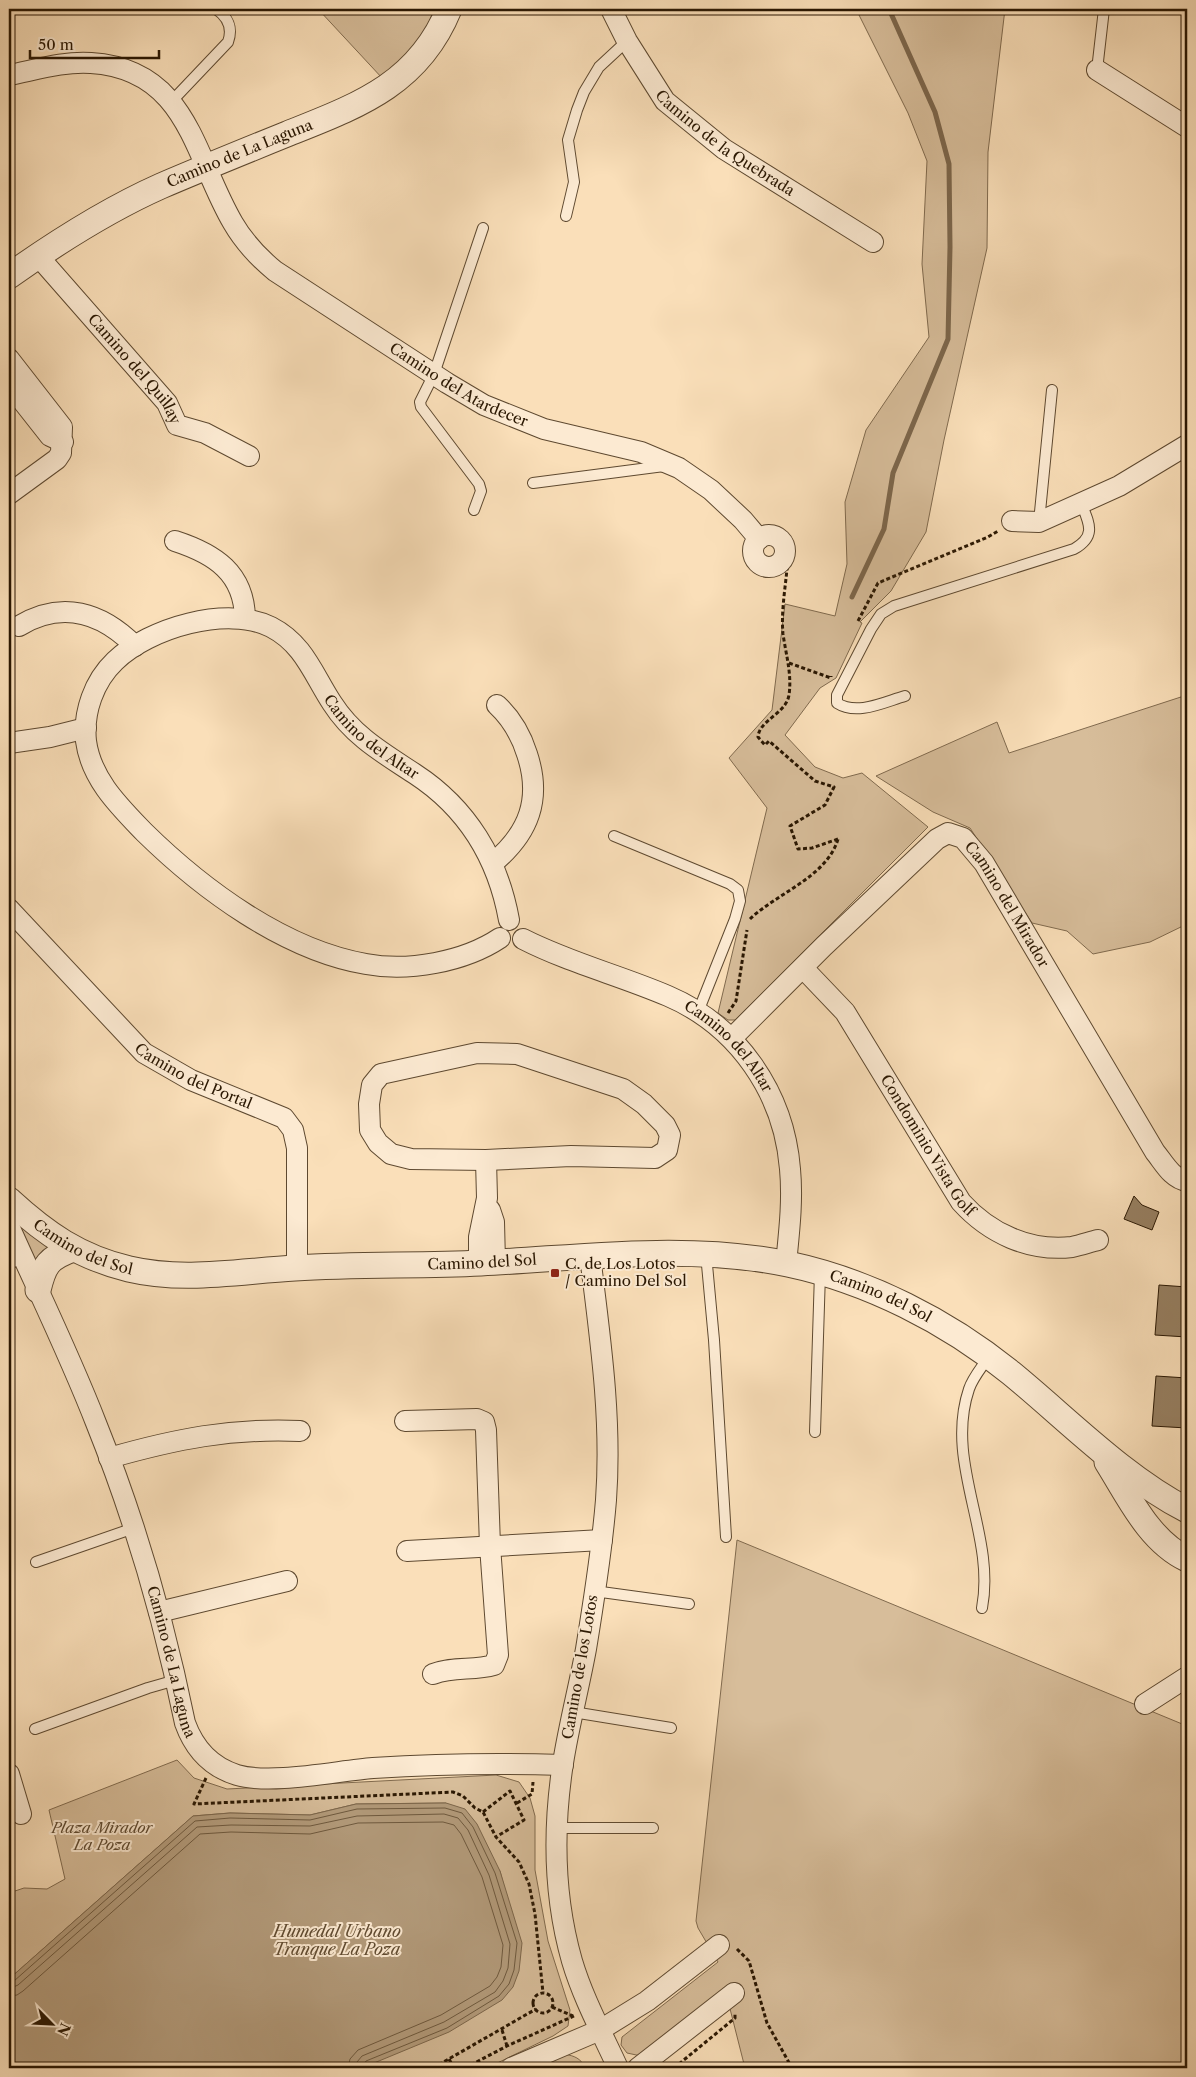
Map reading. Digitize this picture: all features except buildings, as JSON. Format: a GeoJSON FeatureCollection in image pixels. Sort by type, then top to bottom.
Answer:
{"type":"FeatureCollection","features":[{"type":"Feature","properties":{"kind":"street","name":"Camino de La Laguna"},"geometry":{"type":"LineString","coordinates":[[9,276],[92,222],[160,187],[343,112],[382,92],[418,59],[437,32],[449,9]]}},
{"type":"Feature","properties":{"kind":"street","name":"Camino de la Quebrada"},"geometry":{"type":"LineString","coordinates":[[611,9],[627,41],[666,101],[724,150],[873,242]]}},
{"type":"Feature","properties":{"kind":"street","name":"Camino del Atardecer"},"geometry":{"type":"LineString","coordinates":[[9,75],[76,63],[119,68],[145,80],[172,102],[183,117],[233,224],[250,248],[262,260],[289,280],[434,374],[484,404],[524,422],[565,435],[641,452],[673,465],[711,490],[743,520],[759,539],[772,536],[781,540],[785,554],[780,563]]}},
{"type":"Feature","properties":{"kind":"street"},"geometry":{"type":"LineString","coordinates":[[1097,70],[1187,128]]}},
{"type":"Feature","properties":{"kind":"street","name":"Camino del Quillay"},"geometry":{"type":"LineString","coordinates":[[38,256],[167,403],[177,425],[205,433],[249,456]]}},
{"type":"Feature","properties":{"kind":"street"},"geometry":{"type":"LineString","coordinates":[[9,359],[30,399]]}},
{"type":"Feature","properties":{"kind":"street"},"geometry":{"type":"LineString","coordinates":[[9,384],[30,399],[62,427],[61,453],[57,460],[9,494]]}},
{"type":"Feature","properties":{"kind":"street"},"geometry":{"type":"LineString","coordinates":[[1012,520],[1039,522],[1119,486],[1187,445]]}},
{"type":"Feature","properties":{"kind":"street"},"geometry":{"type":"LineString","coordinates":[[175,541],[205,552],[228,570],[242,593],[245,618]]}},
{"type":"Feature","properties":{"kind":"street"},"geometry":{"type":"LineString","coordinates":[[19,626],[39,616],[62,611],[74,612],[102,621],[114,628],[134,646]]}},
{"type":"Feature","properties":{"kind":"street","name":"Camino del Altar"},"geometry":{"type":"LineString","coordinates":[[500,938],[484,948],[456,957],[424,964],[387,966],[353,962],[291,938],[244,913],[200,882],[165,852],[126,814],[107,791],[94,766],[86,741],[90,705],[100,680],[116,660],[134,646],[167,631],[204,620],[245,618],[272,627],[294,642],[309,661],[330,699],[350,726],[370,745],[443,795],[471,825],[493,863],[506,901],[509,920]]}},
{"type":"Feature","properties":{"kind":"street"},"geometry":{"type":"LineString","coordinates":[[493,863],[514,843],[524,828],[530,812],[534,788],[524,743],[510,719],[497,705]]}},
{"type":"Feature","properties":{"kind":"street"},"geometry":{"type":"LineString","coordinates":[[9,743],[50,737],[86,728]]}},
{"type":"Feature","properties":{"kind":"street","name":"Camino del Mirador"},"geometry":{"type":"LineString","coordinates":[[728,1034],[803,968],[936,839],[948,833],[962,838],[984,863],[1155,1152],[1170,1172],[1187,1181]]}},
{"type":"Feature","properties":{"kind":"street","name":"Camino del Portal"},"geometry":{"type":"LineString","coordinates":[[9,909],[144,1053],[190,1080],[284,1118],[293,1130],[298,1148],[297,1268]]}},
{"type":"Feature","properties":{"kind":"street"},"geometry":{"type":"LineString","coordinates":[[509,920],[514,920],[522,925],[524,929],[523,939],[514,946],[506,944],[500,938],[502,925],[509,920]]}},
{"type":"Feature","properties":{"kind":"street","name":"Camino del Altar"},"geometry":{"type":"LineString","coordinates":[[523,939],[570,961],[668,996],[698,1012],[728,1034],[761,1076],[771,1096],[784,1133],[789,1159],[791,1186],[791,1218],[786,1264]]}},
{"type":"Feature","properties":{"kind":"street","name":"Condominio Vista Golf"},"geometry":{"type":"LineString","coordinates":[[803,968],[845,1012],[961,1202],[976,1219],[1014,1240],[1043,1246],[1071,1247],[1098,1240]]}},
{"type":"Feature","properties":{"kind":"street"},"geometry":{"type":"LineString","coordinates":[[477,1053],[517,1054],[623,1089],[644,1104],[665,1125],[670,1135],[667,1150],[655,1158],[571,1156],[486,1160],[411,1159],[391,1154],[378,1143],[370,1130],[369,1104],[372,1085],[381,1074],[409,1067],[477,1053]]}},
{"type":"Feature","properties":{"kind":"street"},"geometry":{"type":"LineString","coordinates":[[486,1160],[487,1198],[479,1237],[487,1263]]}},
{"type":"Feature","properties":{"kind":"street","name":"Camino del Sol"},"geometry":{"type":"LineString","coordinates":[[9,1200],[42,1228],[73,1249],[128,1268],[174,1276],[200,1276],[297,1268],[487,1263],[669,1252],[706,1254],[786,1264],[853,1284],[917,1312],[950,1330],[989,1356],[1099,1449],[1160,1494],[1187,1510]]}},
{"type":"Feature","properties":{"kind":"street","name":"Camino de La Laguna"},"geometry":{"type":"LineString","coordinates":[[9,1226],[16,1261],[38,1290],[67,1353],[109,1458],[134,1528],[159,1612],[190,1734],[204,1755],[224,1770],[251,1778],[279,1778],[372,1768],[563,1764]]}},
{"type":"Feature","properties":{"kind":"street"},"geometry":{"type":"LineString","coordinates":[[38,1290],[43,1270],[56,1255],[73,1249]]}},
{"type":"Feature","properties":{"kind":"street","name":"Camino de los Lotos"},"geometry":{"type":"LineString","coordinates":[[590,1256],[607,1407],[608,1462],[602,1540],[563,1764],[557,1828],[557,1859],[562,1914],[582,2013],[600,2030],[618,2068]]}},
{"type":"Feature","properties":{"kind":"street"},"geometry":{"type":"LineString","coordinates":[[405,1421],[477,1419],[484,1422],[498,1655],[494,1665],[447,1669],[433,1674]]}},
{"type":"Feature","properties":{"kind":"street"},"geometry":{"type":"LineString","coordinates":[[109,1458],[167,1442],[211,1434],[247,1430],[300,1431]]}},
{"type":"Feature","properties":{"kind":"street","name":"Camino del Sol"},"geometry":{"type":"LineString","coordinates":[[1099,1449],[1146,1524],[1168,1547],[1187,1559]]}},
{"type":"Feature","properties":{"kind":"street"},"geometry":{"type":"LineString","coordinates":[[407,1551],[602,1540]]}},
{"type":"Feature","properties":{"kind":"street"},"geometry":{"type":"LineString","coordinates":[[159,1612],[287,1581]]}},
{"type":"Feature","properties":{"kind":"street"},"geometry":{"type":"LineString","coordinates":[[1145,1704],[1187,1677]]}},
{"type":"Feature","properties":{"kind":"street"},"geometry":{"type":"LineString","coordinates":[[9,1774],[21,1814]]}},
{"type":"Feature","properties":{"kind":"street"},"geometry":{"type":"LineString","coordinates":[[511,2068],[600,2030],[647,2000],[719,1945]]}},
{"type":"Feature","properties":{"kind":"street"},"geometry":{"type":"LineString","coordinates":[[638,2068],[734,1993]]}},
{"type":"Feature","properties":{"kind":"lane"},"geometry":{"type":"LineString","coordinates":[[172,102],[228,42],[232,33],[229,22],[216,9]]}},
{"type":"Feature","properties":{"kind":"lane"},"geometry":{"type":"LineString","coordinates":[[1097,70],[1104,9]]}},
{"type":"Feature","properties":{"kind":"lane"},"geometry":{"type":"LineString","coordinates":[[566,216],[574,182],[568,140],[577,110],[584,92],[599,67],[627,41]]}},
{"type":"Feature","properties":{"kind":"lane"},"geometry":{"type":"LineString","coordinates":[[474,510],[480,491],[479,484],[421,407],[420,402],[434,374],[483,228]]}},
{"type":"Feature","properties":{"kind":"lane"},"geometry":{"type":"LineString","coordinates":[[1039,522],[1052,390]]}},
{"type":"Feature","properties":{"kind":"lane"},"geometry":{"type":"LineString","coordinates":[[533,483],[673,465]]}},
{"type":"Feature","properties":{"kind":"lane"},"geometry":{"type":"LineString","coordinates":[[905,696],[854,710],[844,708],[838,703],[837,695],[881,614],[894,606],[1082,545],[1088,536],[1090,526],[1080,503]]}},
{"type":"Feature","properties":{"kind":"lane"},"geometry":{"type":"LineString","coordinates":[[614,836],[730,884],[738,890],[740,901],[735,919],[698,1012]]}},
{"type":"Feature","properties":{"kind":"lane"},"geometry":{"type":"LineString","coordinates":[[706,1254],[714,1340],[726,1537]]}},
{"type":"Feature","properties":{"kind":"lane"},"geometry":{"type":"LineString","coordinates":[[815,1432],[820,1273]]}},
{"type":"Feature","properties":{"kind":"lane"},"geometry":{"type":"LineString","coordinates":[[982,1608],[985,1595],[984,1560],[961,1444],[964,1409],[970,1387],[989,1356]]}},
{"type":"Feature","properties":{"kind":"lane"},"geometry":{"type":"LineString","coordinates":[[36,1562],[134,1528]]}},
{"type":"Feature","properties":{"kind":"lane"},"geometry":{"type":"LineString","coordinates":[[594,1591],[689,1604]]}},
{"type":"Feature","properties":{"kind":"lane"},"geometry":{"type":"LineString","coordinates":[[35,1729],[148,1688],[176,1680]]}},
{"type":"Feature","properties":{"kind":"lane"},"geometry":{"type":"LineString","coordinates":[[573,1712],[671,1728]]}},
{"type":"Feature","properties":{"kind":"lane"},"geometry":{"type":"LineString","coordinates":[[557,1828],[653,1828]]}},
{"type":"Feature","properties":{"kind":"path"},"geometry":{"type":"LineString","coordinates":[[864,610],[878,583],[988,537],[1012,520]]}},
{"type":"Feature","properties":{"kind":"path"},"geometry":{"type":"LineString","coordinates":[[728,1034],[727,1014],[736,1001],[748,921],[761,908],[810,876],[834,852],[838,839],[812,848],[798,849],[790,826],[825,805],[834,787],[815,781],[769,741],[765,745],[758,737],[759,732],[768,721],[774,718],[789,697],[788,663],[783,633],[787,569],[780,563]]}},
{"type":"Feature","properties":{"kind":"path"},"geometry":{"type":"LineString","coordinates":[[788,663],[831,678]]}},
{"type":"Feature","properties":{"kind":"path"},"geometry":{"type":"LineString","coordinates":[[213,1763],[194,1804],[453,1792],[463,1796],[475,1808],[483,1812],[496,1837],[519,1862],[529,1884],[535,1914],[543,1993]]}},
{"type":"Feature","properties":{"kind":"path"},"geometry":{"type":"LineString","coordinates":[[517,1802],[532,1794],[534,1764]]}},
{"type":"Feature","properties":{"kind":"path"},"geometry":{"type":"LineString","coordinates":[[483,1812],[510,1791],[517,1802],[524,1820],[496,1837]]}},
{"type":"Feature","properties":{"kind":"path"},"geometry":{"type":"LineString","coordinates":[[719,1945],[726,1945],[739,1950],[748,1961],[767,2023],[792,2068]]}},
{"type":"Feature","properties":{"kind":"path"},"geometry":{"type":"LineString","coordinates":[[536,2009],[534,2000],[537,1995],[543,1993],[551,1997],[552,2007]]}},
{"type":"Feature","properties":{"kind":"path"},"geometry":{"type":"LineString","coordinates":[[536,2009],[545,2012],[552,2007],[582,2013]]}},
{"type":"Feature","properties":{"kind":"path"},"geometry":{"type":"LineString","coordinates":[[433,2068],[536,2009]]}},
{"type":"Feature","properties":{"kind":"path"},"geometry":{"type":"LineString","coordinates":[[464,2068],[507,2046],[582,2013]]}},
{"type":"Feature","properties":{"kind":"path"},"geometry":{"type":"LineString","coordinates":[[502,2030],[507,2046]]}},
{"type":"Feature","properties":{"kind":"path"},"geometry":{"type":"LineString","coordinates":[[449,2059],[454,2068]]}},
{"type":"Feature","properties":{"kind":"green space"},"geometry":{"type":"Polygon","coordinates":[[[318,9],[434,9],[425,33],[383,79],[318,9]]]}},
{"type":"Feature","properties":{"kind":"green space"},"geometry":{"type":"Polygon","coordinates":[[[856,9],[1005,9],[988,152],[987,248],[944,440],[926,532],[891,591],[860,622],[862,623],[836,678],[820,688],[785,735],[815,767],[843,778],[862,773],[928,827],[735,1020],[728,1020],[718,1013],[767,808],[729,758],[772,710],[785,604],[835,616],[847,564],[845,502],[866,430],[929,337],[922,264],[927,161],[908,113],[856,9]]]}},
{"type":"Feature","properties":{"kind":"green space"},"geometry":{"type":"Polygon","coordinates":[[[1187,695],[1187,924],[1150,942],[1093,954],[1067,931],[1032,923],[970,828],[933,812],[876,776],[997,722],[1009,753],[1187,695]]]}},
{"type":"Feature","properties":{"kind":"green space"},"geometry":{"type":"Polygon","coordinates":[[[14,1218],[49,1246],[49,1250],[36,1260],[33,1258],[14,1218]]]}},
{"type":"Feature","properties":{"kind":"green space"},"geometry":{"type":"Polygon","coordinates":[[[737,1540],[1187,1726],[1187,2068],[745,2068],[725,1989],[641,2056],[627,2053],[621,2045],[622,2037],[718,1962],[698,1928],[696,1921],[737,1540]]]}},
{"type":"Feature","properties":{"kind":"green space","name":"Plaza Mirador La Poza"},"geometry":{"type":"Polygon","coordinates":[[[177,1760],[194,1778],[227,1789],[496,1775],[519,1782],[530,1798],[535,1816],[535,1870],[548,1941],[570,2010],[568,2026],[553,2036],[487,2068],[362,2068],[374,2063],[508,1902],[500,1871],[446,1803],[356,1804],[310,1815],[230,1813],[193,1816],[9,1979],[9,1893],[24,1888],[47,1889],[65,1879],[49,1810],[177,1760]]]}},
{"type":"Feature","properties":{"kind":"green space"},"geometry":{"type":"Polygon","coordinates":[[[564,2054],[577,2058],[586,2068],[530,2068],[564,2054]]]}},
{"type":"Feature","properties":{"kind":"water","name":"Humedal Urbano Tranque La Poza"},"geometry":{"type":"Polygon","coordinates":[[[446,1803],[465,1809],[477,1824],[500,1871],[522,1943],[519,1971],[513,1987],[502,2000],[449,2032],[362,2068],[9,2068],[9,1979],[193,1816],[230,1813],[310,1815],[356,1804],[446,1803]]]}},
{"type":"Feature","properties":{"kind":"waterway"},"geometry":{"type":"LineString","coordinates":[[852,597],[884,529],[893,473],[948,339],[949,164],[935,112],[889,9]]}},
{"type":"Feature","properties":{"kind":"place","name":"C. de Los Lotos / Camino Del Sol"},"geometry":{"type":"Point","coordinates":[555,1273]}}]}
